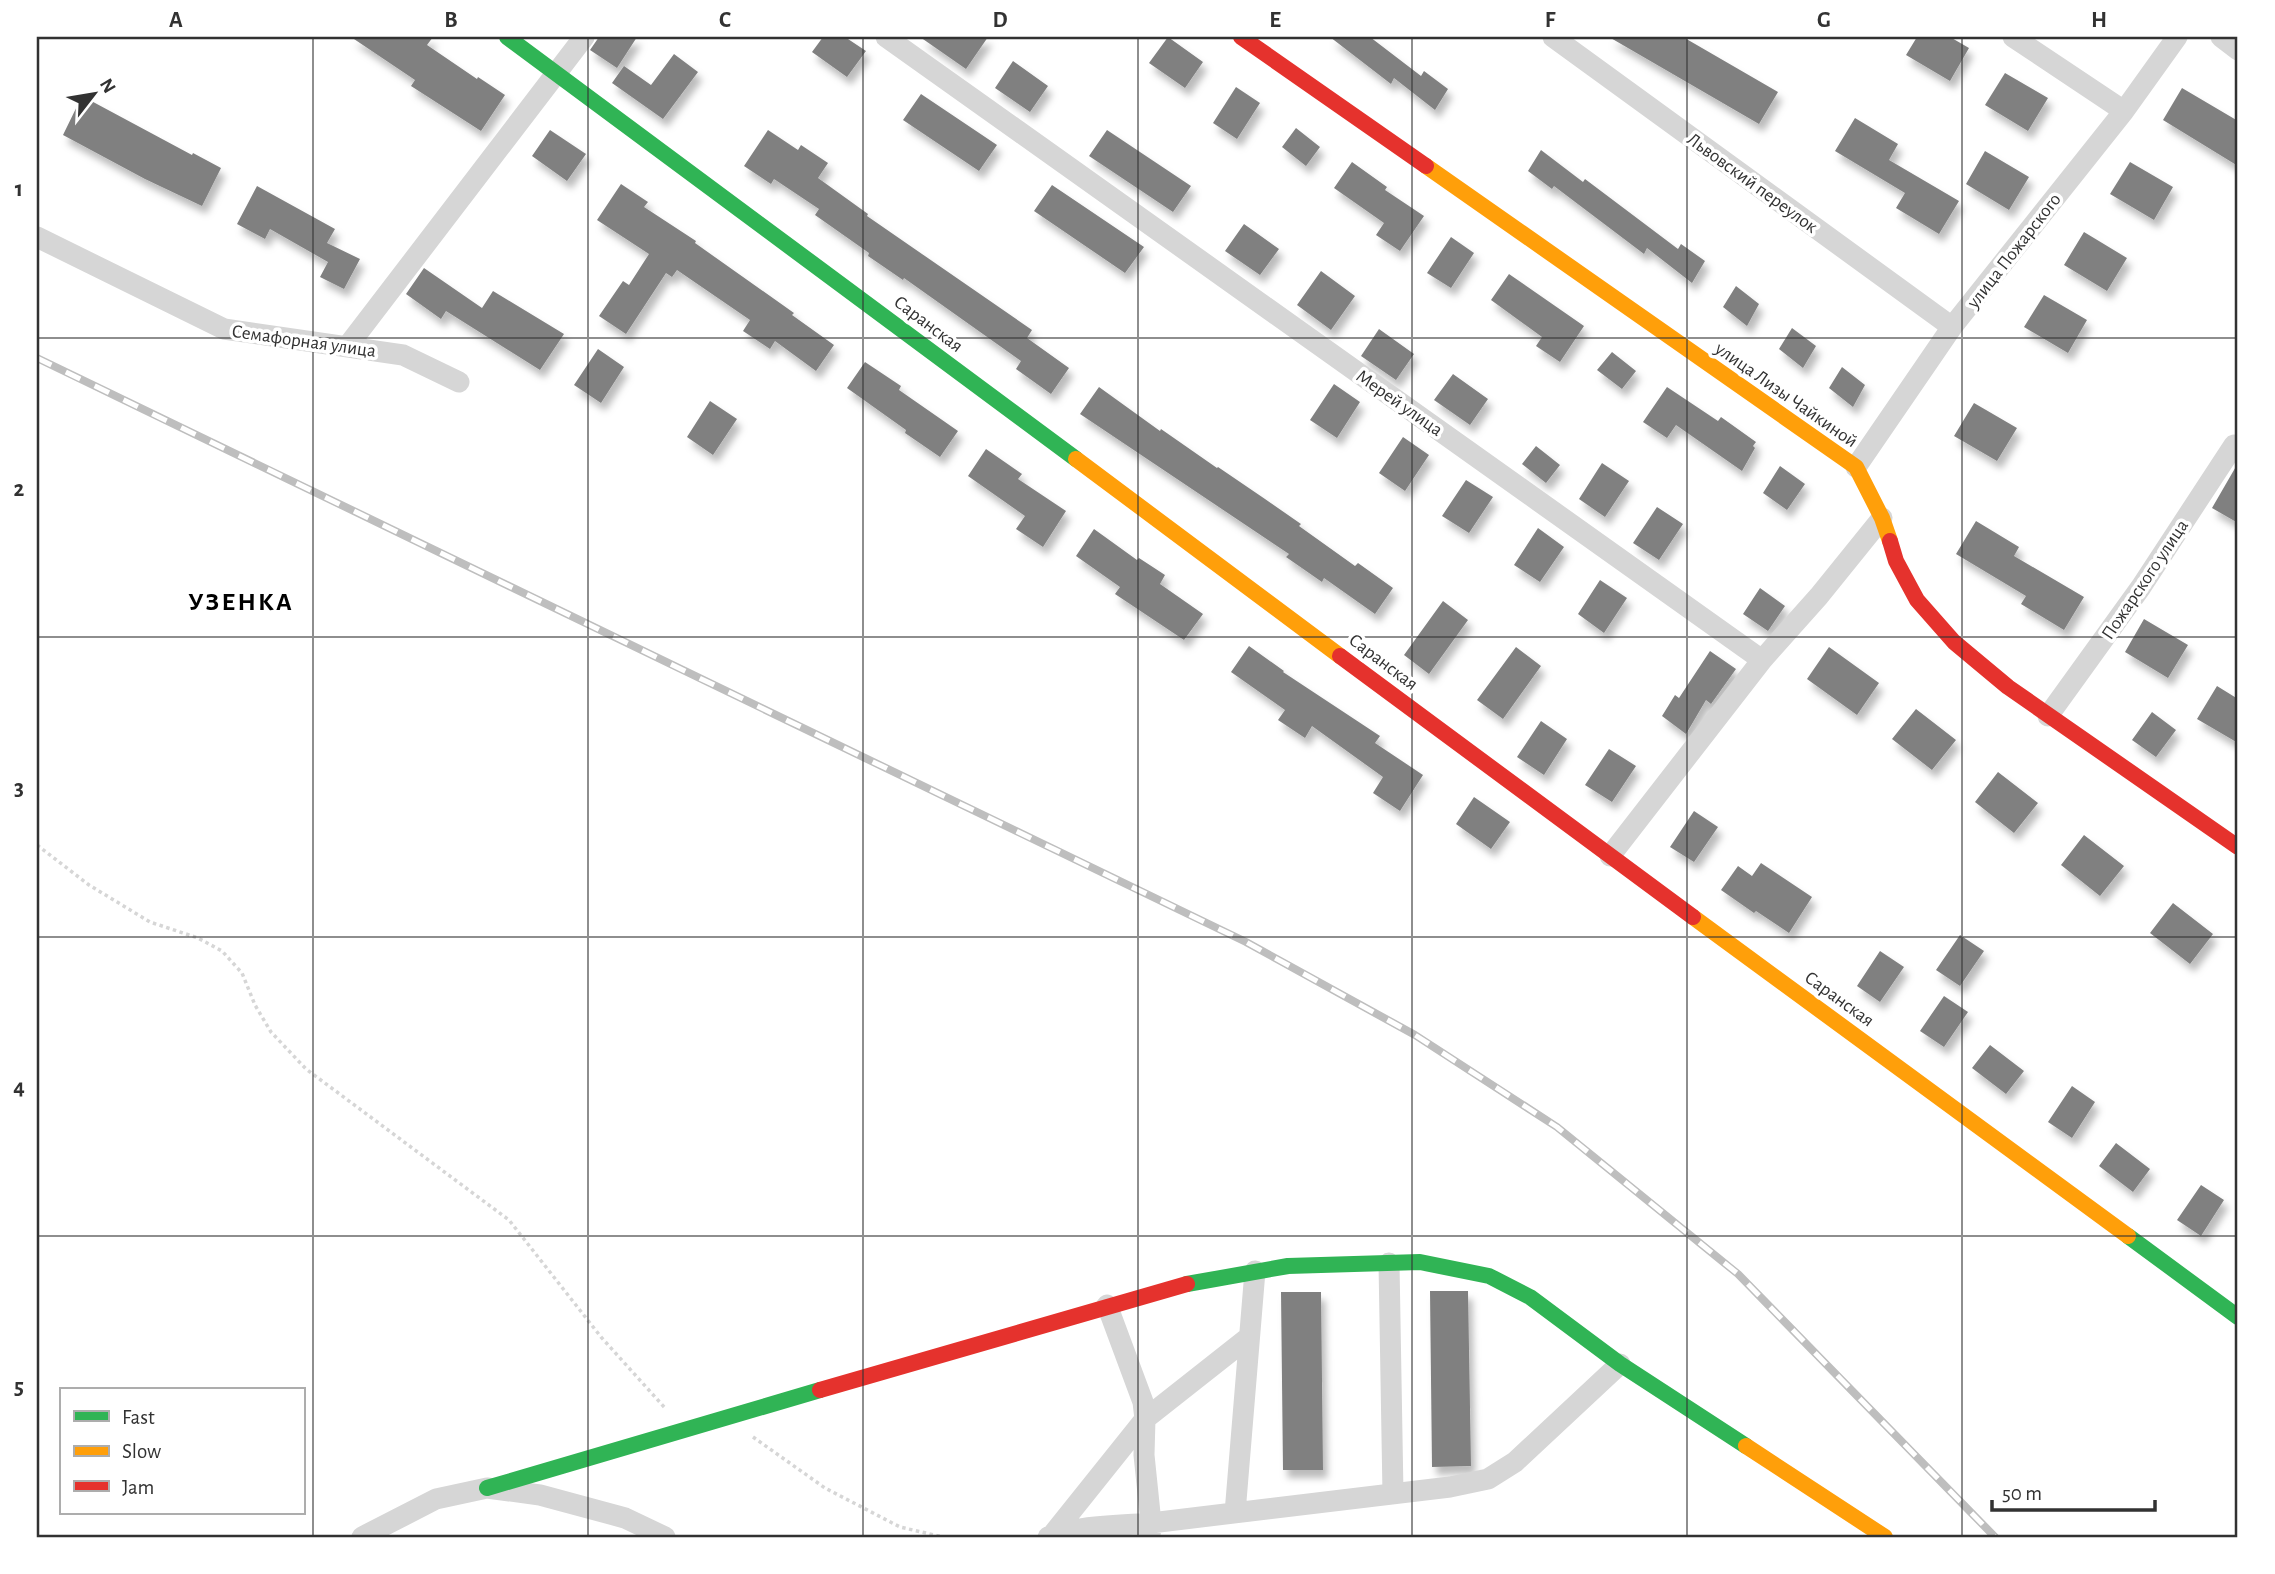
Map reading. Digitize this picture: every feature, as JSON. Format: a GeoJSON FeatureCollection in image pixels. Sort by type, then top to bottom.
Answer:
{"type":"FeatureCollection","features":[{"type":"Feature","properties":{"kind":"street","name":"Саранская"},"geometry":{"type":"LineString","coordinates":[[507,37],[1610,856],[2238,1317]]}},
{"type":"Feature","properties":{"kind":"street"},"geometry":{"type":"LineString","coordinates":[[347,347],[583,37]]}},
{"type":"Feature","properties":{"kind":"street","name":"Мерей улица"},"geometry":{"type":"LineString","coordinates":[[886,37],[1762,660]]}},
{"type":"Feature","properties":{"kind":"street","name":"улица Лизы Чайкиной"},"geometry":{"type":"LineString","coordinates":[[1241,37],[1856,467],[1882,518],[1896,561],[1917,600],[1954,642],[2048,716],[2238,847]]}},
{"type":"Feature","properties":{"kind":"street","name":"Львовский переулок"},"geometry":{"type":"LineString","coordinates":[[1553,37],[1952,327]]}},
{"type":"Feature","properties":{"kind":"street"},"geometry":{"type":"LineString","coordinates":[[2013,37],[2124,111]]}},
{"type":"Feature","properties":{"kind":"street","name":"улица Пожарского"},"geometry":{"type":"LineString","coordinates":[[1856,467],[1952,327],[2124,111],[2177,37]]}},
{"type":"Feature","properties":{"kind":"street"},"geometry":{"type":"LineString","coordinates":[[2221,37],[2238,50]]}},
{"type":"Feature","properties":{"kind":"street","name":"Семафорная улица"},"geometry":{"type":"LineString","coordinates":[[37,237],[224,329],[403,355],[459,382]]}},
{"type":"Feature","properties":{"kind":"street","name":"Пожарского улица"},"geometry":{"type":"LineString","coordinates":[[2048,716],[2141,587],[2234,445],[2238,448]]}},
{"type":"Feature","properties":{"kind":"street"},"geometry":{"type":"LineString","coordinates":[[1610,856],[1762,660],[1819,596],[1882,518]]}},
{"type":"Feature","properties":{"kind":"street"},"geometry":{"type":"LineString","coordinates":[[362,1537],[436,1499],[487,1488],[1179,1284],[1288,1266],[1420,1262],[1489,1276],[1530,1297],[1620,1364],[1885,1537]]}},
{"type":"Feature","properties":{"kind":"street"},"geometry":{"type":"LineString","coordinates":[[1389,1263],[1393,1494]]}},
{"type":"Feature","properties":{"kind":"street"},"geometry":{"type":"LineString","coordinates":[[1236,1513],[1255,1271]]}},
{"type":"Feature","properties":{"kind":"street"},"geometry":{"type":"LineString","coordinates":[[1107,1306],[1143,1402],[1144,1455],[1151,1530]]}},
{"type":"Feature","properties":{"kind":"street"},"geometry":{"type":"LineString","coordinates":[[1051,1535],[1145,1419],[1249,1338]]}},
{"type":"Feature","properties":{"kind":"street"},"geometry":{"type":"LineString","coordinates":[[1051,1535],[1151,1530],[1236,1513],[1450,1487],[1488,1479],[1516,1462],[1620,1364]]}},
{"type":"Feature","properties":{"kind":"street"},"geometry":{"type":"LineString","coordinates":[[487,1488],[552,1498],[625,1518],[665,1537]]}},
{"type":"Feature","properties":{"kind":"path"},"geometry":{"type":"LineString","coordinates":[[37,845],[89,885],[150,922],[198,939],[222,951],[242,973],[271,1032],[306,1069],[509,1220],[601,1337],[684,1430]]}},
{"type":"Feature","properties":{"kind":"path"},"geometry":{"type":"LineString","coordinates":[[726,1418],[825,1488],[900,1527],[943,1537]]}},
{"type":"Feature","properties":{"kind":"building"},"geometry":{"type":"Polygon","coordinates":[[[351,37],[433,37],[427,45],[505,95],[481,131],[411,86],[415,80],[351,37]]]}},
{"type":"Feature","properties":{"kind":"building"},"geometry":{"type":"Polygon","coordinates":[[[599,37],[637,37],[617,68],[590,50],[599,37]]]}},
{"type":"Feature","properties":{"kind":"building"},"geometry":{"type":"Polygon","coordinates":[[[823,37],[845,37],[866,51],[847,77],[812,52],[823,37]]]}},
{"type":"Feature","properties":{"kind":"building"},"geometry":{"type":"Polygon","coordinates":[[[920,37],[988,37],[966,69],[920,37]]]}},
{"type":"Feature","properties":{"kind":"building"},"geometry":{"type":"Polygon","coordinates":[[[1168,37],[1203,62],[1185,88],[1149,63],[1168,37]]]}},
{"type":"Feature","properties":{"kind":"building"},"geometry":{"type":"Polygon","coordinates":[[[1330,37],[1370,37],[1421,76],[1424,71],[1448,89],[1435,110],[1394,78],[1391,84],[1330,37]]]}},
{"type":"Feature","properties":{"kind":"building"},"geometry":{"type":"Polygon","coordinates":[[[1609,37],[1683,37],[1778,92],[1759,124],[1609,37]]]}},
{"type":"Feature","properties":{"kind":"building"},"geometry":{"type":"Polygon","coordinates":[[[1917,37],[1950,37],[1969,48],[1950,81],[1906,55],[1917,37]]]}},
{"type":"Feature","properties":{"kind":"building"},"geometry":{"type":"Polygon","coordinates":[[[674,54],[698,72],[663,119],[612,83],[624,66],[651,85],[674,54]]]}},
{"type":"Feature","properties":{"kind":"building"},"geometry":{"type":"Polygon","coordinates":[[[1013,61],[1048,86],[1030,112],[995,88],[1013,61]]]}},
{"type":"Feature","properties":{"kind":"building"},"geometry":{"type":"Polygon","coordinates":[[[2005,73],[2048,98],[2028,131],[1985,105],[2005,73]]]}},
{"type":"Feature","properties":{"kind":"building"},"geometry":{"type":"Polygon","coordinates":[[[1236,87],[1260,103],[1237,139],[1213,123],[1236,87]]]}},
{"type":"Feature","properties":{"kind":"building"},"geometry":{"type":"Polygon","coordinates":[[[2182,88],[2238,121],[2238,166],[2163,120],[2182,88]]]}},
{"type":"Feature","properties":{"kind":"building"},"geometry":{"type":"Polygon","coordinates":[[[921,94],[997,145],[979,171],[903,120],[921,94]]]}},
{"type":"Feature","properties":{"kind":"building"},"geometry":{"type":"Polygon","coordinates":[[[82,96],[221,168],[202,206],[63,135],[82,96]]]}},
{"type":"Feature","properties":{"kind":"building"},"geometry":{"type":"Polygon","coordinates":[[[1855,118],[1898,144],[1889,160],[1959,201],[1939,234],[1896,208],[1905,193],[1835,151],[1855,118]]]}},
{"type":"Feature","properties":{"kind":"building"},"geometry":{"type":"Polygon","coordinates":[[[1296,128],[1320,147],[1306,166],[1282,147],[1296,128]]]}},
{"type":"Feature","properties":{"kind":"building"},"geometry":{"type":"Polygon","coordinates":[[[550,130],[586,154],[567,181],[532,156],[550,130]]]}},
{"type":"Feature","properties":{"kind":"building"},"geometry":{"type":"Polygon","coordinates":[[[768,130],[798,150],[801,145],[828,163],[818,178],[868,214],[867,216],[1032,330],[1027,338],[1069,368],[1051,394],[1016,369],[1021,361],[904,278],[903,280],[868,256],[869,253],[815,215],[819,209],[774,179],[771,184],[744,166],[768,130]]]}},
{"type":"Feature","properties":{"kind":"building"},"geometry":{"type":"Polygon","coordinates":[[[1107,130],[1191,186],[1173,212],[1089,156],[1107,130]]]}},
{"type":"Feature","properties":{"kind":"building"},"geometry":{"type":"Polygon","coordinates":[[[1541,150],[1583,182],[1585,179],[1678,249],[1681,244],[1705,261],[1692,283],[1647,248],[1644,254],[1554,186],[1552,189],[1528,171],[1541,150]]]}},
{"type":"Feature","properties":{"kind":"building"},"geometry":{"type":"Polygon","coordinates":[[[1985,151],[2029,177],[2009,210],[1966,184],[1985,151]]]}},
{"type":"Feature","properties":{"kind":"building"},"geometry":{"type":"Polygon","coordinates":[[[1352,162],[1387,187],[1385,190],[1424,216],[1400,251],[1376,235],[1384,223],[1334,188],[1352,162]]]}},
{"type":"Feature","properties":{"kind":"building"},"geometry":{"type":"Polygon","coordinates":[[[2130,162],[2173,187],[2154,220],[2110,194],[2130,162]]]}},
{"type":"Feature","properties":{"kind":"building"},"geometry":{"type":"Polygon","coordinates":[[[621,184],[648,202],[644,207],[696,241],[695,243],[794,313],[792,315],[834,345],[816,371],[775,341],[770,349],[743,331],[750,320],[677,270],[672,277],[666,273],[626,334],[599,316],[623,281],[629,285],[649,254],[597,220],[621,184]]]}},
{"type":"Feature","properties":{"kind":"building"},"geometry":{"type":"Polygon","coordinates":[[[1052,185],[1144,247],[1125,273],[1034,211],[1052,185]]]}},
{"type":"Feature","properties":{"kind":"building"},"geometry":{"type":"Polygon","coordinates":[[[257,186],[335,229],[327,243],[360,259],[344,289],[320,277],[328,262],[270,229],[265,239],[237,224],[257,186]]]}},
{"type":"Feature","properties":{"kind":"building"},"geometry":{"type":"Polygon","coordinates":[[[1244,224],[1279,249],[1260,275],[1225,251],[1244,224]]]}},
{"type":"Feature","properties":{"kind":"building"},"geometry":{"type":"Polygon","coordinates":[[[2084,232],[2127,258],[2107,291],[2064,265],[2084,232]]]}},
{"type":"Feature","properties":{"kind":"building"},"geometry":{"type":"Polygon","coordinates":[[[1451,237],[1474,253],[1451,288],[1427,273],[1451,237]]]}},
{"type":"Feature","properties":{"kind":"building"},"geometry":{"type":"Polygon","coordinates":[[[424,268],[482,308],[493,291],[564,334],[540,370],[446,311],[441,319],[406,294],[424,268]]]}},
{"type":"Feature","properties":{"kind":"building"},"geometry":{"type":"Polygon","coordinates":[[[1321,271],[1355,296],[1331,330],[1297,305],[1321,271]]]}},
{"type":"Feature","properties":{"kind":"building"},"geometry":{"type":"Polygon","coordinates":[[[1509,274],[1584,326],[1560,362],[1536,346],[1542,337],[1491,300],[1509,274]]]}},
{"type":"Feature","properties":{"kind":"building"},"geometry":{"type":"Polygon","coordinates":[[[1736,286],[1759,304],[1747,326],[1723,307],[1736,286]]]}},
{"type":"Feature","properties":{"kind":"building"},"geometry":{"type":"Polygon","coordinates":[[[2044,295],[2087,320],[2068,353],[2024,327],[2044,295]]]}},
{"type":"Feature","properties":{"kind":"building"},"geometry":{"type":"Polygon","coordinates":[[[1792,328],[1816,346],[1803,368],[1779,349],[1792,328]]]}},
{"type":"Feature","properties":{"kind":"building"},"geometry":{"type":"Polygon","coordinates":[[[1379,329],[1414,354],[1396,380],[1361,356],[1379,329]]]}},
{"type":"Feature","properties":{"kind":"building"},"geometry":{"type":"Polygon","coordinates":[[[598,349],[624,367],[601,403],[574,385],[598,349]]]}},
{"type":"Feature","properties":{"kind":"building"},"geometry":{"type":"Polygon","coordinates":[[[1612,352],[1636,371],[1622,389],[1597,370],[1612,352]]]}},
{"type":"Feature","properties":{"kind":"building"},"geometry":{"type":"Polygon","coordinates":[[[865,362],[901,386],[899,390],[958,431],[940,457],[847,388],[865,362]]]}},
{"type":"Feature","properties":{"kind":"building"},"geometry":{"type":"Polygon","coordinates":[[[1842,367],[1865,385],[1853,407],[1829,388],[1842,367]]]}},
{"type":"Feature","properties":{"kind":"building"},"geometry":{"type":"Polygon","coordinates":[[[1453,374],[1488,399],[1470,425],[1434,400],[1453,374]]]}},
{"type":"Feature","properties":{"kind":"building"},"geometry":{"type":"Polygon","coordinates":[[[1334,384],[1360,402],[1337,438],[1310,420],[1334,384]]]}},
{"type":"Feature","properties":{"kind":"building"},"geometry":{"type":"Polygon","coordinates":[[[1099,387],[1160,431],[1161,429],[1301,524],[1299,526],[1355,566],[1358,563],[1393,588],[1375,614],[1324,578],[1322,582],[1286,557],[1289,554],[1080,414],[1099,387]]]}},
{"type":"Feature","properties":{"kind":"building"},"geometry":{"type":"Polygon","coordinates":[[[1667,387],[1718,421],[1721,417],[1756,442],[1742,471],[1676,425],[1667,438],[1643,422],[1667,387]]]}},
{"type":"Feature","properties":{"kind":"building"},"geometry":{"type":"Polygon","coordinates":[[[710,401],[737,419],[713,455],[687,437],[710,401]]]}},
{"type":"Feature","properties":{"kind":"building"},"geometry":{"type":"Polygon","coordinates":[[[1974,403],[2017,428],[1997,461],[1954,436],[1974,403]]]}},
{"type":"Feature","properties":{"kind":"building"},"geometry":{"type":"Polygon","coordinates":[[[1403,437],[1429,455],[1405,491],[1379,473],[1403,437]]]}},
{"type":"Feature","properties":{"kind":"building"},"geometry":{"type":"Polygon","coordinates":[[[1536,446],[1560,465],[1546,483],[1522,464],[1536,446]]]}},
{"type":"Feature","properties":{"kind":"building"},"geometry":{"type":"Polygon","coordinates":[[[986,449],[1022,474],[1018,479],[1066,511],[1043,547],[1016,529],[1025,516],[968,476],[986,449]]]}},
{"type":"Feature","properties":{"kind":"building"},"geometry":{"type":"Polygon","coordinates":[[[1602,463],[1629,481],[1605,517],[1579,499],[1602,463]]]}},
{"type":"Feature","properties":{"kind":"building"},"geometry":{"type":"Polygon","coordinates":[[[2238,463],[2238,523],[2212,508],[2238,463]]]}},
{"type":"Feature","properties":{"kind":"building"},"geometry":{"type":"Polygon","coordinates":[[[1780,466],[1805,484],[1787,510],[1763,493],[1780,466]]]}},
{"type":"Feature","properties":{"kind":"building"},"geometry":{"type":"Polygon","coordinates":[[[1466,480],[1493,497],[1469,533],[1442,516],[1466,480]]]}},
{"type":"Feature","properties":{"kind":"building"},"geometry":{"type":"Polygon","coordinates":[[[1657,507],[1683,524],[1659,560],[1633,543],[1657,507]]]}},
{"type":"Feature","properties":{"kind":"building"},"geometry":{"type":"Polygon","coordinates":[[[1976,521],[2019,547],[2014,556],[2084,597],[2064,630],[2021,604],[2026,596],[1956,554],[1976,521]]]}},
{"type":"Feature","properties":{"kind":"building"},"geometry":{"type":"Polygon","coordinates":[[[1538,528],[1564,547],[1540,582],[1514,565],[1538,528]]]}},
{"type":"Feature","properties":{"kind":"building"},"geometry":{"type":"Polygon","coordinates":[[[1094,529],[1137,560],[1139,558],[1165,575],[1160,584],[1203,614],[1184,640],[1115,594],[1120,587],[1076,556],[1094,529]]]}},
{"type":"Feature","properties":{"kind":"building"},"geometry":{"type":"Polygon","coordinates":[[[1600,580],[1627,598],[1604,633],[1578,614],[1600,580]]]}},
{"type":"Feature","properties":{"kind":"building"},"geometry":{"type":"Polygon","coordinates":[[[1760,588],[1785,606],[1768,631],[1743,614],[1760,588]]]}},
{"type":"Feature","properties":{"kind":"building"},"geometry":{"type":"Polygon","coordinates":[[[1443,601],[1468,620],[1429,674],[1404,655],[1443,601]]]}},
{"type":"Feature","properties":{"kind":"building"},"geometry":{"type":"Polygon","coordinates":[[[2144,619],[2188,645],[2168,678],[2125,652],[2144,619]]]}},
{"type":"Feature","properties":{"kind":"building"},"geometry":{"type":"Polygon","coordinates":[[[1249,646],[1283,672],[1380,736],[1375,743],[1423,775],[1400,811],[1373,793],[1383,777],[1312,726],[1305,738],[1278,720],[1285,710],[1231,672],[1249,646]]]}},
{"type":"Feature","properties":{"kind":"building"},"geometry":{"type":"Polygon","coordinates":[[[1516,647],[1541,666],[1503,719],[1477,700],[1516,647]]]}},
{"type":"Feature","properties":{"kind":"building"},"geometry":{"type":"Polygon","coordinates":[[[1829,647],[1879,683],[1857,715],[1807,679],[1829,647]]]}},
{"type":"Feature","properties":{"kind":"building"},"geometry":{"type":"Polygon","coordinates":[[[1710,651],[1736,669],[1711,704],[1706,700],[1686,734],[1662,716],[1675,695],[1679,698],[1710,651]]]}},
{"type":"Feature","properties":{"kind":"building"},"geometry":{"type":"Polygon","coordinates":[[[2217,686],[2238,699],[2238,743],[2197,719],[2217,686]]]}},
{"type":"Feature","properties":{"kind":"building"},"geometry":{"type":"Polygon","coordinates":[[[1916,709],[1956,740],[1932,770],[1892,739],[1916,709]]]}},
{"type":"Feature","properties":{"kind":"building"},"geometry":{"type":"Polygon","coordinates":[[[2152,712],[2176,730],[2156,757],[2132,740],[2152,712]]]}},
{"type":"Feature","properties":{"kind":"building"},"geometry":{"type":"Polygon","coordinates":[[[1541,721],[1567,739],[1544,775],[1517,757],[1541,721]]]}},
{"type":"Feature","properties":{"kind":"building"},"geometry":{"type":"Polygon","coordinates":[[[1609,749],[1636,766],[1612,802],[1585,785],[1609,749]]]}},
{"type":"Feature","properties":{"kind":"building"},"geometry":{"type":"Polygon","coordinates":[[[1998,772],[2038,803],[2014,833],[1975,802],[1998,772]]]}},
{"type":"Feature","properties":{"kind":"building"},"geometry":{"type":"Polygon","coordinates":[[[1474,797],[1510,822],[1491,849],[1456,824],[1474,797]]]}},
{"type":"Feature","properties":{"kind":"building"},"geometry":{"type":"Polygon","coordinates":[[[1694,811],[1718,827],[1694,862],[1670,847],[1694,811]]]}},
{"type":"Feature","properties":{"kind":"building"},"geometry":{"type":"Polygon","coordinates":[[[2084,835],[2124,866],[2100,896],[2061,865],[2084,835]]]}},
{"type":"Feature","properties":{"kind":"building"},"geometry":{"type":"Polygon","coordinates":[[[1761,863],[1812,897],[1789,933],[1721,890],[1738,866],[1752,876],[1761,863]]]}},
{"type":"Feature","properties":{"kind":"building"},"geometry":{"type":"Polygon","coordinates":[[[2173,903],[2213,934],[2190,964],[2150,933],[2173,903]]]}},
{"type":"Feature","properties":{"kind":"building"},"geometry":{"type":"Polygon","coordinates":[[[1960,935],[1984,951],[1960,986],[1936,970],[1960,935]]]}},
{"type":"Feature","properties":{"kind":"building"},"geometry":{"type":"Polygon","coordinates":[[[1880,951],[1904,967],[1880,1002],[1857,986],[1880,951]]]}},
{"type":"Feature","properties":{"kind":"building"},"geometry":{"type":"Polygon","coordinates":[[[1944,996],[1968,1012],[1944,1047],[1920,1031],[1944,996]]]}},
{"type":"Feature","properties":{"kind":"building"},"geometry":{"type":"Polygon","coordinates":[[[1990,1045],[2024,1071],[2006,1094],[1972,1068],[1990,1045]]]}},
{"type":"Feature","properties":{"kind":"building"},"geometry":{"type":"Polygon","coordinates":[[[2072,1086],[2095,1102],[2072,1138],[2048,1122],[2072,1086]]]}},
{"type":"Feature","properties":{"kind":"building"},"geometry":{"type":"Polygon","coordinates":[[[2116,1143],[2150,1169],[2133,1192],[2099,1166],[2116,1143]]]}},
{"type":"Feature","properties":{"kind":"building"},"geometry":{"type":"Polygon","coordinates":[[[2201,1185],[2224,1200],[2201,1236],[2177,1220],[2201,1185]]]}},
{"type":"Feature","properties":{"kind":"building"},"geometry":{"type":"Polygon","coordinates":[[[1430,1291],[1468,1291],[1471,1466],[1432,1467],[1430,1291]]]}},
{"type":"Feature","properties":{"kind":"building"},"geometry":{"type":"Polygon","coordinates":[[[1281,1292],[1321,1292],[1323,1470],[1283,1470],[1281,1292]]]}},
{"type":"Feature","properties":{"kind":"railway"},"geometry":{"type":"LineString","coordinates":[[37,358],[1246,942],[1415,1035],[1557,1127],[1738,1274],[1995,1537]]}},
{"type":"Feature","properties":{"kind":"traffic: fast"},"geometry":{"type":"LineString","coordinates":[[507,37],[1076,459]]}},
{"type":"Feature","properties":{"kind":"traffic: fast"},"geometry":{"type":"LineString","coordinates":[[2128,1236],[2238,1317]]}},
{"type":"Feature","properties":{"kind":"traffic: fast"},"geometry":{"type":"LineString","coordinates":[[1187,1284],[1288,1266],[1420,1262],[1489,1276],[1530,1297],[1620,1364],[1746,1446]]}},
{"type":"Feature","properties":{"kind":"traffic: fast"},"geometry":{"type":"LineString","coordinates":[[487,1488],[820,1390]]}},
{"type":"Feature","properties":{"kind":"traffic: slow"},"geometry":{"type":"LineString","coordinates":[[1426,166],[1856,467],[1882,518],[1890,541]]}},
{"type":"Feature","properties":{"kind":"traffic: slow"},"geometry":{"type":"LineString","coordinates":[[1076,459],[1340,656]]}},
{"type":"Feature","properties":{"kind":"traffic: slow"},"geometry":{"type":"LineString","coordinates":[[1693,917],[2128,1236]]}},
{"type":"Feature","properties":{"kind":"traffic: slow"},"geometry":{"type":"LineString","coordinates":[[1746,1446],[1885,1537]]}},
{"type":"Feature","properties":{"kind":"traffic: jam"},"geometry":{"type":"LineString","coordinates":[[1241,37],[1426,166]]}},
{"type":"Feature","properties":{"kind":"traffic: jam"},"geometry":{"type":"LineString","coordinates":[[1890,541],[1896,561],[1917,600],[1954,642],[2008,687],[2238,847]]}},
{"type":"Feature","properties":{"kind":"traffic: jam"},"geometry":{"type":"LineString","coordinates":[[1340,656],[1693,917]]}},
{"type":"Feature","properties":{"kind":"traffic: jam"},"geometry":{"type":"LineString","coordinates":[[820,1390],[1187,1284]]}},
{"type":"Feature","properties":{"kind":"district","name":"УЗЕНКА"},"geometry":{"type":"Point","coordinates":[241,601]}}]}
